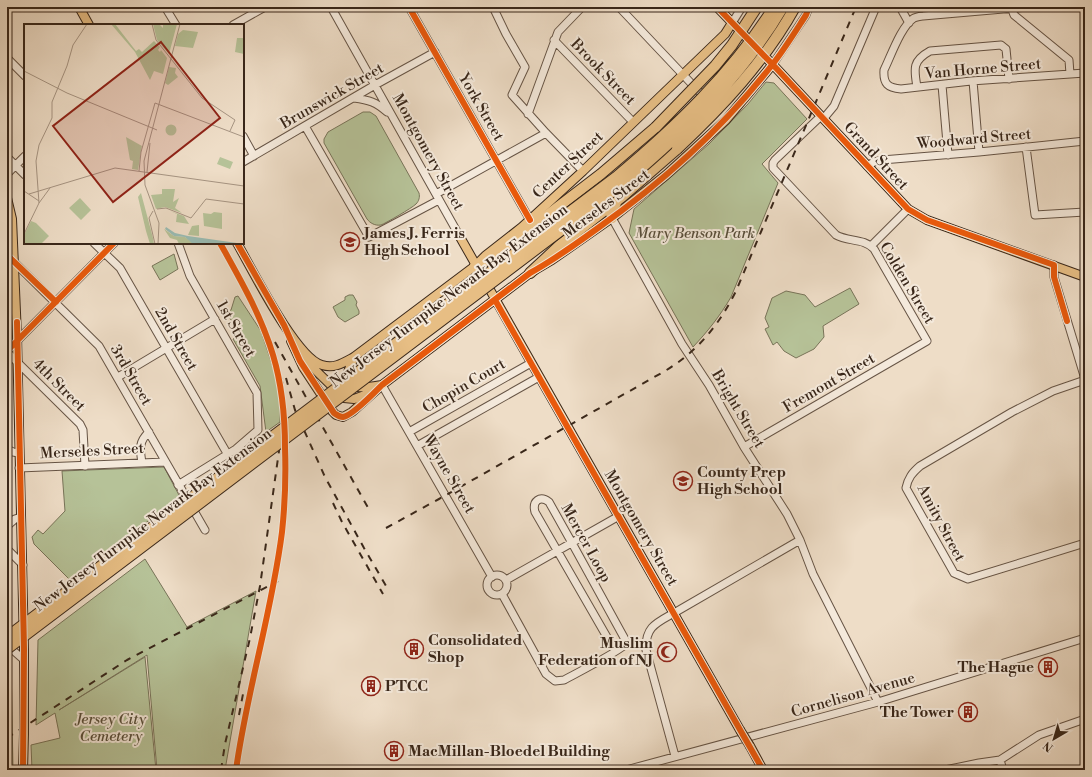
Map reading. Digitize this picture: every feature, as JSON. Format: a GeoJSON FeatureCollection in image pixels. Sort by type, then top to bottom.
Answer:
{"type":"FeatureCollection","features":[{"type":"Feature","properties":{"kind":"highway"},"geometry":{"type":"LineString","coordinates":[[475,266],[490,258],[579,191],[656,127],[715,66],[732,45],[757,7]]}},
{"type":"Feature","properties":{"kind":"highway","name":"New Jersey Turnpike Newark Bay Extension"},"geometry":{"type":"LineString","coordinates":[[7,637],[621,173],[666,133],[705,95],[748,45],[774,7]]}},
{"type":"Feature","properties":{"kind":"highway","name":"New Jersey Turnpike Newark Bay Extension"},"geometry":{"type":"LineString","coordinates":[[7,649],[630,177],[681,132],[727,84],[755,50],[783,7]]}},
{"type":"Feature","properties":{"kind":"highway"},"geometry":{"type":"LineString","coordinates":[[530,273],[560,245],[616,203],[678,150],[720,108],[775,40],[795,7]]}},
{"type":"Feature","properties":{"kind":"highway"},"geometry":{"type":"LineString","coordinates":[[612,218],[611,213],[616,203]]}},
{"type":"Feature","properties":{"kind":"main road"},"geometry":{"type":"LineString","coordinates":[[79,7],[88,24]]}},
{"type":"Feature","properties":{"kind":"main road","name":"Grand Street"},"geometry":{"type":"LineString","coordinates":[[717,7],[773,64],[908,209],[927,220],[1085,277]]}},
{"type":"Feature","properties":{"kind":"main road","name":"Center Street"},"geometry":{"type":"LineString","coordinates":[[284,325],[302,351],[319,364],[328,367],[337,366],[354,358],[475,266],[485,256],[530,220],[684,75],[726,34],[732,23]]}},
{"type":"Feature","properties":{"kind":"main road","name":"Merseles Street"},"geometry":{"type":"LineString","coordinates":[[382,385],[530,273],[562,253],[612,218],[680,163],[726,120],[773,64]]}},
{"type":"Feature","properties":{"kind":"main road"},"geometry":{"type":"LineString","coordinates":[[7,198],[12,219],[18,340],[19,468],[24,660],[23,770]]}},
{"type":"Feature","properties":{"kind":"main road","name":"Montgomery Street"},"geometry":{"type":"LineString","coordinates":[[460,237],[475,266],[763,770]]}},
{"type":"Feature","properties":{"kind":"main road"},"geometry":{"type":"LineString","coordinates":[[238,244],[284,325],[303,367],[332,411],[343,417],[352,412],[382,385]]}},
{"type":"Feature","properties":{"kind":"main road"},"geometry":{"type":"LineString","coordinates":[[289,338],[306,362],[344,398],[354,399],[361,397],[382,385]]}},
{"type":"Feature","properties":{"kind":"main road"},"geometry":{"type":"LineString","coordinates":[[354,358],[348,373],[349,380],[353,385],[361,388],[382,385]]}},
{"type":"Feature","properties":{"kind":"street"},"geometry":{"type":"LineString","coordinates":[[7,9],[12,7]]}},
{"type":"Feature","properties":{"kind":"street"},"geometry":{"type":"LineString","coordinates":[[165,7],[175,24]]}},
{"type":"Feature","properties":{"kind":"street"},"geometry":{"type":"LineString","coordinates":[[234,24],[250,12],[265,7]]}},
{"type":"Feature","properties":{"kind":"street","name":"Montgomery Street"},"geometry":{"type":"LineString","coordinates":[[331,7],[460,237]]}},
{"type":"Feature","properties":{"kind":"street","name":"York Street"},"geometry":{"type":"LineString","coordinates":[[409,7],[530,220]]}},
{"type":"Feature","properties":{"kind":"street"},"geometry":{"type":"LineString","coordinates":[[493,7],[506,34],[525,67],[512,95],[528,114],[583,171]]}},
{"type":"Feature","properties":{"kind":"street"},"geometry":{"type":"LineString","coordinates":[[528,114],[558,32],[582,7]]}},
{"type":"Feature","properties":{"kind":"street"},"geometry":{"type":"LineString","coordinates":[[619,7],[726,120]]}},
{"type":"Feature","properties":{"kind":"street"},"geometry":{"type":"LineString","coordinates":[[732,23],[742,7]]}},
{"type":"Feature","properties":{"kind":"street","name":"Merseles Street"},"geometry":{"type":"LineString","coordinates":[[773,64],[806,15],[809,7]]}},
{"type":"Feature","properties":{"kind":"street"},"geometry":{"type":"LineString","coordinates":[[822,117],[834,106],[876,7]]}},
{"type":"Feature","properties":{"kind":"street"},"geometry":{"type":"LineString","coordinates":[[900,7],[912,20],[923,16],[1028,7]]}},
{"type":"Feature","properties":{"kind":"street"},"geometry":{"type":"LineString","coordinates":[[1011,8],[1014,15],[1069,60],[1070,74]]}},
{"type":"Feature","properties":{"kind":"street","name":"Van Horne Street"},"geometry":{"type":"LineString","coordinates":[[912,20],[902,31],[884,70],[886,83],[891,88],[901,89],[973,81],[1085,73]]}},
{"type":"Feature","properties":{"kind":"street","name":"Brook Street"},"geometry":{"type":"LineString","coordinates":[[554,40],[633,122]]}},
{"type":"Feature","properties":{"kind":"street"},"geometry":{"type":"LineString","coordinates":[[917,87],[915,67],[917,61],[921,56],[930,51],[1001,46],[1006,49],[1009,79]]}},
{"type":"Feature","properties":{"kind":"street","name":"Brunswick Street"},"geometry":{"type":"LineString","coordinates":[[244,161],[375,85],[435,52]]}},
{"type":"Feature","properties":{"kind":"street"},"geometry":{"type":"LineString","coordinates":[[7,58],[24,75]]}},
{"type":"Feature","properties":{"kind":"street"},"geometry":{"type":"LineString","coordinates":[[973,81],[980,152]]}},
{"type":"Feature","properties":{"kind":"street"},"geometry":{"type":"LineString","coordinates":[[942,85],[948,155]]}},
{"type":"Feature","properties":{"kind":"street"},"geometry":{"type":"LineString","coordinates":[[354,98],[366,99],[378,104],[393,118]]}},
{"type":"Feature","properties":{"kind":"street","name":"Colden Street"},"geometry":{"type":"LineString","coordinates":[[822,117],[775,160],[773,163],[773,168],[836,235],[841,238],[861,242],[876,250],[927,341]]}},
{"type":"Feature","properties":{"kind":"street"},"geometry":{"type":"LineString","coordinates":[[305,126],[369,237],[437,197],[467,176],[546,133]]}},
{"type":"Feature","properties":{"kind":"street"},"geometry":{"type":"LineString","coordinates":[[244,138],[254,156]]}},
{"type":"Feature","properties":{"kind":"street","name":"Woodward Street"},"geometry":{"type":"LineString","coordinates":[[867,166],[882,160],[1085,141]]}},
{"type":"Feature","properties":{"kind":"street"},"geometry":{"type":"LineString","coordinates":[[1026,147],[1035,215],[1085,212]]}},
{"type":"Feature","properties":{"kind":"street"},"geometry":{"type":"LineString","coordinates":[[7,157],[24,174]]}},
{"type":"Feature","properties":{"kind":"street"},"geometry":{"type":"LineString","coordinates":[[7,174],[24,157]]}},
{"type":"Feature","properties":{"kind":"street"},"geometry":{"type":"LineString","coordinates":[[871,246],[908,209]]}},
{"type":"Feature","properties":{"kind":"street","name":"Bright Street"},"geometry":{"type":"LineString","coordinates":[[612,218],[682,344],[709,385],[744,447],[781,503],[800,540],[813,574],[878,702]]}},
{"type":"Feature","properties":{"kind":"street","name":"2nd Street"},"geometry":{"type":"LineString","coordinates":[[95,244],[120,268],[228,454]]}},
{"type":"Feature","properties":{"kind":"street"},"geometry":{"type":"LineString","coordinates":[[7,352],[113,244]]}},
{"type":"Feature","properties":{"kind":"street","name":"1st Street"},"geometry":{"type":"LineString","coordinates":[[178,244],[188,272],[257,392],[258,430],[228,454]]}},
{"type":"Feature","properties":{"kind":"street","name":"3rd Street"},"geometry":{"type":"LineString","coordinates":[[7,255],[99,346],[205,530]]}},
{"type":"Feature","properties":{"kind":"street"},"geometry":{"type":"LineString","coordinates":[[1054,265],[1054,276],[1085,380]]}},
{"type":"Feature","properties":{"kind":"street"},"geometry":{"type":"LineString","coordinates":[[118,377],[215,319]]}},
{"type":"Feature","properties":{"kind":"street","name":"Fremont Street"},"geometry":{"type":"LineString","coordinates":[[744,447],[927,341]]}},
{"type":"Feature","properties":{"kind":"street","name":"4th Street"},"geometry":{"type":"LineString","coordinates":[[7,352],[80,424],[83,430],[85,466]]}},
{"type":"Feature","properties":{"kind":"street","name":"Chopin Court"},"geometry":{"type":"LineString","coordinates":[[409,432],[531,363]]}},
{"type":"Feature","properties":{"kind":"street","name":"Chopin Court"},"geometry":{"type":"LineString","coordinates":[[417,446],[539,378]]}},
{"type":"Feature","properties":{"kind":"street","name":"Amity Street"},"geometry":{"type":"LineString","coordinates":[[1085,380],[1053,390],[920,466],[910,476],[906,488],[954,573],[968,579],[1085,543]]}},
{"type":"Feature","properties":{"kind":"street","name":"Wayne Street"},"geometry":{"type":"LineString","coordinates":[[382,385],[492,577],[488,582],[489,591],[495,595],[502,594],[546,674],[555,681]]}},
{"type":"Feature","properties":{"kind":"street"},"geometry":{"type":"LineString","coordinates":[[142,463],[140,446],[141,441],[149,432]]}},
{"type":"Feature","properties":{"kind":"street"},"geometry":{"type":"LineString","coordinates":[[7,449],[12,452],[19,453]]}},
{"type":"Feature","properties":{"kind":"street"},"geometry":{"type":"LineString","coordinates":[[178,485],[228,454]]}},
{"type":"Feature","properties":{"kind":"street","name":"Merseles Street"},"geometry":{"type":"LineString","coordinates":[[19,468],[165,462]]}},
{"type":"Feature","properties":{"kind":"street","name":"Mercer Loop"},"geometry":{"type":"LineString","coordinates":[[555,681],[564,680],[626,645],[627,643],[549,502],[544,499],[537,500],[534,506],[535,512],[615,651]]}},
{"type":"Feature","properties":{"kind":"street"},"geometry":{"type":"LineString","coordinates":[[506,580],[619,516]]}},
{"type":"Feature","properties":{"kind":"street"},"geometry":{"type":"LineString","coordinates":[[7,526],[15,519],[21,517]]}},
{"type":"Feature","properties":{"kind":"street"},"geometry":{"type":"LineString","coordinates":[[675,756],[646,650],[646,639],[654,624],[800,540]]}},
{"type":"Feature","properties":{"kind":"street"},"geometry":{"type":"LineString","coordinates":[[7,549],[22,565]]}},
{"type":"Feature","properties":{"kind":"street"},"geometry":{"type":"LineString","coordinates":[[492,577],[499,576],[506,580]]}},
{"type":"Feature","properties":{"kind":"street"},"geometry":{"type":"LineString","coordinates":[[502,594],[507,587],[506,580]]}},
{"type":"Feature","properties":{"kind":"street","name":"Cornelison Avenue"},"geometry":{"type":"LineString","coordinates":[[626,770],[878,702],[1085,638]]}},
{"type":"Feature","properties":{"kind":"street"},"geometry":{"type":"LineString","coordinates":[[7,645],[24,660]]}},
{"type":"Feature","properties":{"kind":"street"},"geometry":{"type":"LineString","coordinates":[[945,770],[1000,760],[1039,735],[1085,719]]}},
{"type":"Feature","properties":{"kind":"street"},"geometry":{"type":"LineString","coordinates":[[1000,760],[1003,770]]}},
{"type":"Feature","properties":{"kind":"green space","name":"Mary Benson Park"},"geometry":{"type":"Polygon","coordinates":[[[766,82],[774,83],[807,119],[762,164],[778,183],[731,297],[714,323],[693,347],[629,233],[634,209],[709,144],[748,104],[766,82]]]}},
{"type":"Feature","properties":{"kind":"green space"},"geometry":{"type":"Polygon","coordinates":[[[363,112],[370,112],[376,116],[419,193],[418,202],[414,206],[381,225],[373,224],[367,219],[324,143],[324,139],[328,132],[363,112]]]}},
{"type":"Feature","properties":{"kind":"green space"},"geometry":{"type":"Polygon","coordinates":[[[174,254],[178,269],[160,280],[152,266],[174,254]]]}},
{"type":"Feature","properties":{"kind":"green space"},"geometry":{"type":"Polygon","coordinates":[[[850,288],[859,304],[823,326],[824,337],[814,349],[796,358],[784,351],[777,342],[773,345],[765,329],[769,327],[765,318],[772,298],[786,291],[805,295],[815,307],[850,288]]]}},
{"type":"Feature","properties":{"kind":"green space"},"geometry":{"type":"Polygon","coordinates":[[[353,295],[357,302],[356,305],[359,314],[345,322],[338,317],[333,307],[345,300],[345,297],[353,295]]]}},
{"type":"Feature","properties":{"kind":"green space"},"geometry":{"type":"Polygon","coordinates":[[[238,296],[261,331],[281,391],[280,422],[266,432],[260,386],[233,339],[239,336],[227,312],[231,310],[235,297],[238,296]]]}},
{"type":"Feature","properties":{"kind":"green space"},"geometry":{"type":"Polygon","coordinates":[[[164,467],[180,497],[70,580],[34,544],[32,537],[38,530],[43,534],[65,511],[62,471],[164,467]]]}},
{"type":"Feature","properties":{"kind":"green space","name":"Jersey City Cemetery"},"geometry":{"type":"Polygon","coordinates":[[[145,559],[187,627],[256,591],[225,770],[157,770],[147,655],[59,710],[145,657],[156,770],[32,770],[31,745],[60,738],[55,713],[36,725],[38,640],[145,559]]]}},
{"type":"Feature","properties":{"kind":"green space"},"geometry":{"type":"Polygon","coordinates":[[[11,660],[13,770],[7,770],[7,663],[11,660]]]}},
{"type":"Feature","properties":{"kind":"railway"},"geometry":{"type":"LineString","coordinates":[[386,528],[665,371],[688,355],[697,346],[715,326],[736,291],[856,7]]}},
{"type":"Feature","properties":{"kind":"railway"},"geometry":{"type":"LineString","coordinates":[[218,244],[258,313]]}},
{"type":"Feature","properties":{"kind":"railway"},"geometry":{"type":"LineString","coordinates":[[221,770],[225,744],[250,638],[260,586],[279,451],[283,409],[283,385],[276,358],[266,329],[255,307]]}},
{"type":"Feature","properties":{"kind":"railway"},"geometry":{"type":"LineString","coordinates":[[275,342],[371,513]]}},
{"type":"Feature","properties":{"kind":"railway"},"geometry":{"type":"LineString","coordinates":[[286,378],[295,410],[325,477],[389,591]]}},
{"type":"Feature","properties":{"kind":"railway"},"geometry":{"type":"LineString","coordinates":[[333,503],[342,522],[383,594]]}},
{"type":"Feature","properties":{"kind":"railway"},"geometry":{"type":"LineString","coordinates":[[236,770],[246,710],[282,533]]}},
{"type":"Feature","properties":{"kind":"railway"},"geometry":{"type":"LineString","coordinates":[[7,738],[127,660],[278,581]]}},
{"type":"Feature","properties":{"kind":"railway"},"geometry":{"type":"LineString","coordinates":[[239,715],[243,694]]}},
{"type":"Feature","properties":{"kind":"cycle path"},"geometry":{"type":"LineString","coordinates":[[409,7],[530,220]]}},
{"type":"Feature","properties":{"kind":"cycle path"},"geometry":{"type":"LineString","coordinates":[[717,7],[908,209],[927,220],[1054,265],[1054,277],[1067,321]]}},
{"type":"Feature","properties":{"kind":"cycle path"},"geometry":{"type":"LineString","coordinates":[[238,244],[284,325],[300,361],[334,413],[340,417],[347,416],[382,385],[530,273],[590,234],[669,173],[713,132],[753,88],[785,47],[806,15],[809,7]]}},
{"type":"Feature","properties":{"kind":"cycle path"},"geometry":{"type":"LineString","coordinates":[[7,351],[113,244]]}},
{"type":"Feature","properties":{"kind":"cycle path"},"geometry":{"type":"LineString","coordinates":[[221,244],[250,298],[268,340],[281,389],[285,436],[284,511],[278,562],[246,710],[236,770]]}},
{"type":"Feature","properties":{"kind":"cycle path"},"geometry":{"type":"LineString","coordinates":[[7,255],[56,302]]}},
{"type":"Feature","properties":{"kind":"cycle path"},"geometry":{"type":"LineString","coordinates":[[495,300],[763,770]]}},
{"type":"Feature","properties":{"kind":"cycle path"},"geometry":{"type":"LineString","coordinates":[[17,322],[24,649],[23,770]]}},
{"type":"Feature","properties":{"kind":"place","name":"James J. Ferris High School"},"geometry":{"type":"Point","coordinates":[350,242]}},
{"type":"Feature","properties":{"kind":"place","name":"County Prep High School"},"geometry":{"type":"Point","coordinates":[683,481]}},
{"type":"Feature","properties":{"kind":"place","name":"Consolidated Shop"},"geometry":{"type":"Point","coordinates":[414,649]}},
{"type":"Feature","properties":{"kind":"place","name":"Muslim Federation of NJ"},"geometry":{"type":"Point","coordinates":[667,652]}},
{"type":"Feature","properties":{"kind":"place","name":"The Hague"},"geometry":{"type":"Point","coordinates":[1048,667]}},
{"type":"Feature","properties":{"kind":"place","name":"PTCC"},"geometry":{"type":"Point","coordinates":[371,686]}},
{"type":"Feature","properties":{"kind":"place","name":"The Tower"},"geometry":{"type":"Point","coordinates":[968,712]}},
{"type":"Feature","properties":{"kind":"place","name":"MacMillan-Bloedel Building"},"geometry":{"type":"Point","coordinates":[394,751]}}]}
